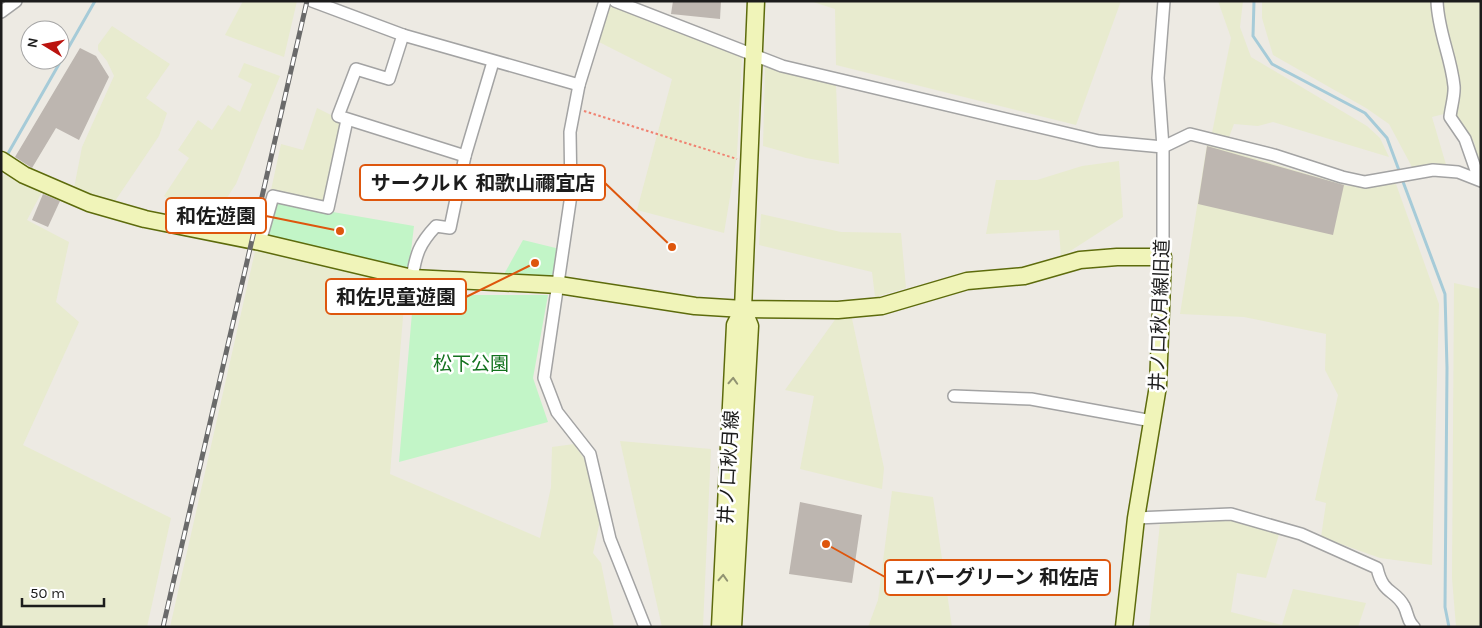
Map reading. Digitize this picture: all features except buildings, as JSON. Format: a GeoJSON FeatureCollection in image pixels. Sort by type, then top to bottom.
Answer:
{"type":"FeatureCollection","features":[{"type":"Feature","properties":{"kind":"street"},"geometry":{"type":"LineString","coordinates":[[1,12],[16,1]]}},
{"type":"Feature","properties":{"kind":"street"},"geometry":{"type":"LineString","coordinates":[[312,1],[403,35],[579,85]]}},
{"type":"Feature","properties":{"kind":"street"},"geometry":{"type":"LineString","coordinates":[[605,1],[579,85],[570,132],[571,195],[544,378],[556,412],[590,454],[610,539],[645,627]]}},
{"type":"Feature","properties":{"kind":"street"},"geometry":{"type":"LineString","coordinates":[[615,1],[782,66],[1099,141],[1163,147],[1190,134],[1274,155],[1365,182],[1393,178],[1418,171],[1458,172],[1480,180]]}},
{"type":"Feature","properties":{"kind":"street","name":"井ノ口秋月線"},"geometry":{"type":"LineString","coordinates":[[720,627],[736,325],[743,309],[756,1]]}},
{"type":"Feature","properties":{"kind":"street","name":"井ノ口秋月線旧道"},"geometry":{"type":"LineString","coordinates":[[1124,627],[1136,518],[1158,386],[1163,257],[1163,147],[1158,78],[1164,1]]}},
{"type":"Feature","properties":{"kind":"street"},"geometry":{"type":"LineString","coordinates":[[1437,1],[1438,24],[1449,57],[1455,88],[1450,117],[1465,139],[1480,180]]}},
{"type":"Feature","properties":{"kind":"street"},"geometry":{"type":"LineString","coordinates":[[403,35],[389,79],[356,69],[338,116],[465,156]]}},
{"type":"Feature","properties":{"kind":"street"},"geometry":{"type":"LineString","coordinates":[[412,278],[417,251],[425,237],[436,226],[450,228],[465,156],[493,62]]}},
{"type":"Feature","properties":{"kind":"street"},"geometry":{"type":"LineString","coordinates":[[260,242],[273,196],[328,208],[347,120]]}},
{"type":"Feature","properties":{"kind":"street"},"geometry":{"type":"LineString","coordinates":[[1,160],[24,175],[89,203],[145,218],[260,242],[412,278],[559,285],[695,306],[743,309],[838,310],[882,306],[967,281],[1024,276],[1080,260],[1117,257],[1163,257]]}},
{"type":"Feature","properties":{"kind":"street","name":"井ノ口秋月線"},"geometry":{"type":"LineString","coordinates":[[733,627],[750,326],[743,309]]}},
{"type":"Feature","properties":{"kind":"street"},"geometry":{"type":"LineString","coordinates":[[954,396],[1031,399],[1152,421]]}},
{"type":"Feature","properties":{"kind":"street"},"geometry":{"type":"LineString","coordinates":[[1136,518],[1231,514],[1301,534],[1377,568],[1380,580],[1387,591],[1404,605],[1410,624],[1414,627]]}},
{"type":"Feature","properties":{"kind":"path"},"geometry":{"type":"LineString","coordinates":[[575,108],[658,136],[749,162]]}},
{"type":"Feature","properties":{"kind":"green space"},"geometry":{"type":"Polygon","coordinates":[[[243,1],[297,1],[284,57],[225,35],[243,1]]]}},
{"type":"Feature","properties":{"kind":"green space"},"geometry":{"type":"Polygon","coordinates":[[[810,1],[1121,1],[1076,125],[836,65],[835,9],[810,1]]]}},
{"type":"Feature","properties":{"kind":"green space"},"geometry":{"type":"Polygon","coordinates":[[[1218,1],[1243,1],[1240,27],[1251,57],[1367,126],[1380,138],[1389,157],[1273,122],[1258,126],[1234,124],[1229,137],[1212,133],[1231,38],[1218,1]]]}},
{"type":"Feature","properties":{"kind":"green space"},"geometry":{"type":"Polygon","coordinates":[[[1262,1],[1434,1],[1434,22],[1449,86],[1444,114],[1432,117],[1447,168],[1412,167],[1389,124],[1366,108],[1273,55],[1262,18],[1262,1]]]}},
{"type":"Feature","properties":{"kind":"green space"},"geometry":{"type":"Polygon","coordinates":[[[1443,1],[1481,1],[1481,175],[1474,142],[1455,116],[1459,77],[1445,21],[1443,1]]]}},
{"type":"Feature","properties":{"kind":"green space"},"geometry":{"type":"Polygon","coordinates":[[[609,4],[742,55],[737,155],[724,233],[637,210],[672,79],[599,42],[609,4]]]}},
{"type":"Feature","properties":{"kind":"green space"},"geometry":{"type":"Polygon","coordinates":[[[112,26],[170,64],[146,98],[167,113],[159,136],[113,204],[74,188],[82,147],[114,76],[107,61],[98,50],[98,45],[112,26]]]}},
{"type":"Feature","properties":{"kind":"green space"},"geometry":{"type":"Polygon","coordinates":[[[244,63],[280,76],[236,184],[209,225],[164,196],[189,158],[178,150],[198,120],[212,130],[228,105],[240,112],[252,84],[238,77],[244,63]]]}},
{"type":"Feature","properties":{"kind":"green space"},"geometry":{"type":"Polygon","coordinates":[[[765,65],[836,84],[839,164],[806,158],[763,146],[765,65]]]}},
{"type":"Feature","properties":{"kind":"green space"},"geometry":{"type":"Polygon","coordinates":[[[317,108],[333,116],[343,128],[327,201],[322,204],[271,190],[281,144],[303,150],[317,108]]]}},
{"type":"Feature","properties":{"kind":"green space"},"geometry":{"type":"Polygon","coordinates":[[[1207,144],[1348,186],[1396,184],[1439,304],[1432,565],[1380,558],[1321,537],[1326,503],[1315,500],[1338,395],[1325,370],[1326,334],[1244,317],[1180,314],[1207,144]]]}},
{"type":"Feature","properties":{"kind":"green space"},"geometry":{"type":"Polygon","coordinates":[[[1119,161],[1123,217],[1061,257],[1059,230],[986,234],[996,180],[1037,180],[1082,166],[1119,161]]]}},
{"type":"Feature","properties":{"kind":"green space"},"geometry":{"type":"Polygon","coordinates":[[[6,172],[43,190],[27,220],[69,242],[56,302],[79,322],[23,445],[171,518],[147,627],[1,627],[1,179],[6,172]]]}},
{"type":"Feature","properties":{"kind":"green space"},"geometry":{"type":"Polygon","coordinates":[[[275,202],[414,226],[409,268],[265,237],[275,202]]]}},
{"type":"Feature","properties":{"kind":"green space"},"geometry":{"type":"Polygon","coordinates":[[[761,214],[841,232],[901,233],[906,288],[875,297],[872,272],[759,245],[761,214]]]}},
{"type":"Feature","properties":{"kind":"green space"},"geometry":{"type":"Polygon","coordinates":[[[523,240],[564,250],[554,280],[503,276],[523,240]]]}},
{"type":"Feature","properties":{"kind":"green space"},"geometry":{"type":"Polygon","coordinates":[[[256,247],[401,282],[405,293],[390,474],[540,538],[551,487],[552,447],[574,444],[590,467],[600,521],[593,553],[601,563],[614,627],[170,627],[256,247]]]}},
{"type":"Feature","properties":{"kind":"green space"},"geometry":{"type":"Polygon","coordinates":[[[1454,283],[1481,289],[1481,627],[1456,627],[1452,578],[1454,283]]]}},
{"type":"Feature","properties":{"kind":"green space","name":"松下公園"},"geometry":{"type":"Polygon","coordinates":[[[414,290],[443,295],[548,295],[533,378],[548,422],[399,462],[414,290]]]}},
{"type":"Feature","properties":{"kind":"green space"},"geometry":{"type":"Polygon","coordinates":[[[839,314],[851,314],[884,468],[882,489],[800,469],[814,396],[785,390],[839,314]]]}},
{"type":"Feature","properties":{"kind":"green space"},"geometry":{"type":"Polygon","coordinates":[[[620,441],[711,449],[703,627],[662,627],[620,441]]]}},
{"type":"Feature","properties":{"kind":"green space"},"geometry":{"type":"Polygon","coordinates":[[[892,491],[933,497],[952,627],[868,627],[878,600],[892,491]]]}},
{"type":"Feature","properties":{"kind":"green space"},"geometry":{"type":"Polygon","coordinates":[[[1230,518],[1280,531],[1266,578],[1237,573],[1231,612],[1282,625],[1293,589],[1366,603],[1358,627],[1149,627],[1160,523],[1230,518]]]}},
{"type":"Feature","properties":{"kind":"waterway"},"geometry":{"type":"LineString","coordinates":[[6,157],[95,1]]}},
{"type":"Feature","properties":{"kind":"waterway"},"geometry":{"type":"LineString","coordinates":[[1254,1],[1253,36],[1272,64],[1365,113],[1387,138],[1400,173]]}},
{"type":"Feature","properties":{"kind":"waterway"},"geometry":{"type":"LineString","coordinates":[[1402,179],[1445,294],[1447,368],[1445,607],[1449,627]]}},
{"type":"Feature","properties":{"kind":"railway"},"geometry":{"type":"LineString","coordinates":[[163,627],[307,1]]}},
{"type":"Feature","properties":{"kind":"place","name":"和佐遊園"},"geometry":{"type":"Point","coordinates":[340,231]}},
{"type":"Feature","properties":{"kind":"place","name":"サークルＫ 和歌山禰宜店"},"geometry":{"type":"Point","coordinates":[672,247]}},
{"type":"Feature","properties":{"kind":"place","name":"和佐児童遊園"},"geometry":{"type":"Point","coordinates":[535,263]}},
{"type":"Feature","properties":{"kind":"place","name":"エバーグリーン 和佐店"},"geometry":{"type":"Point","coordinates":[826,544]}}]}
